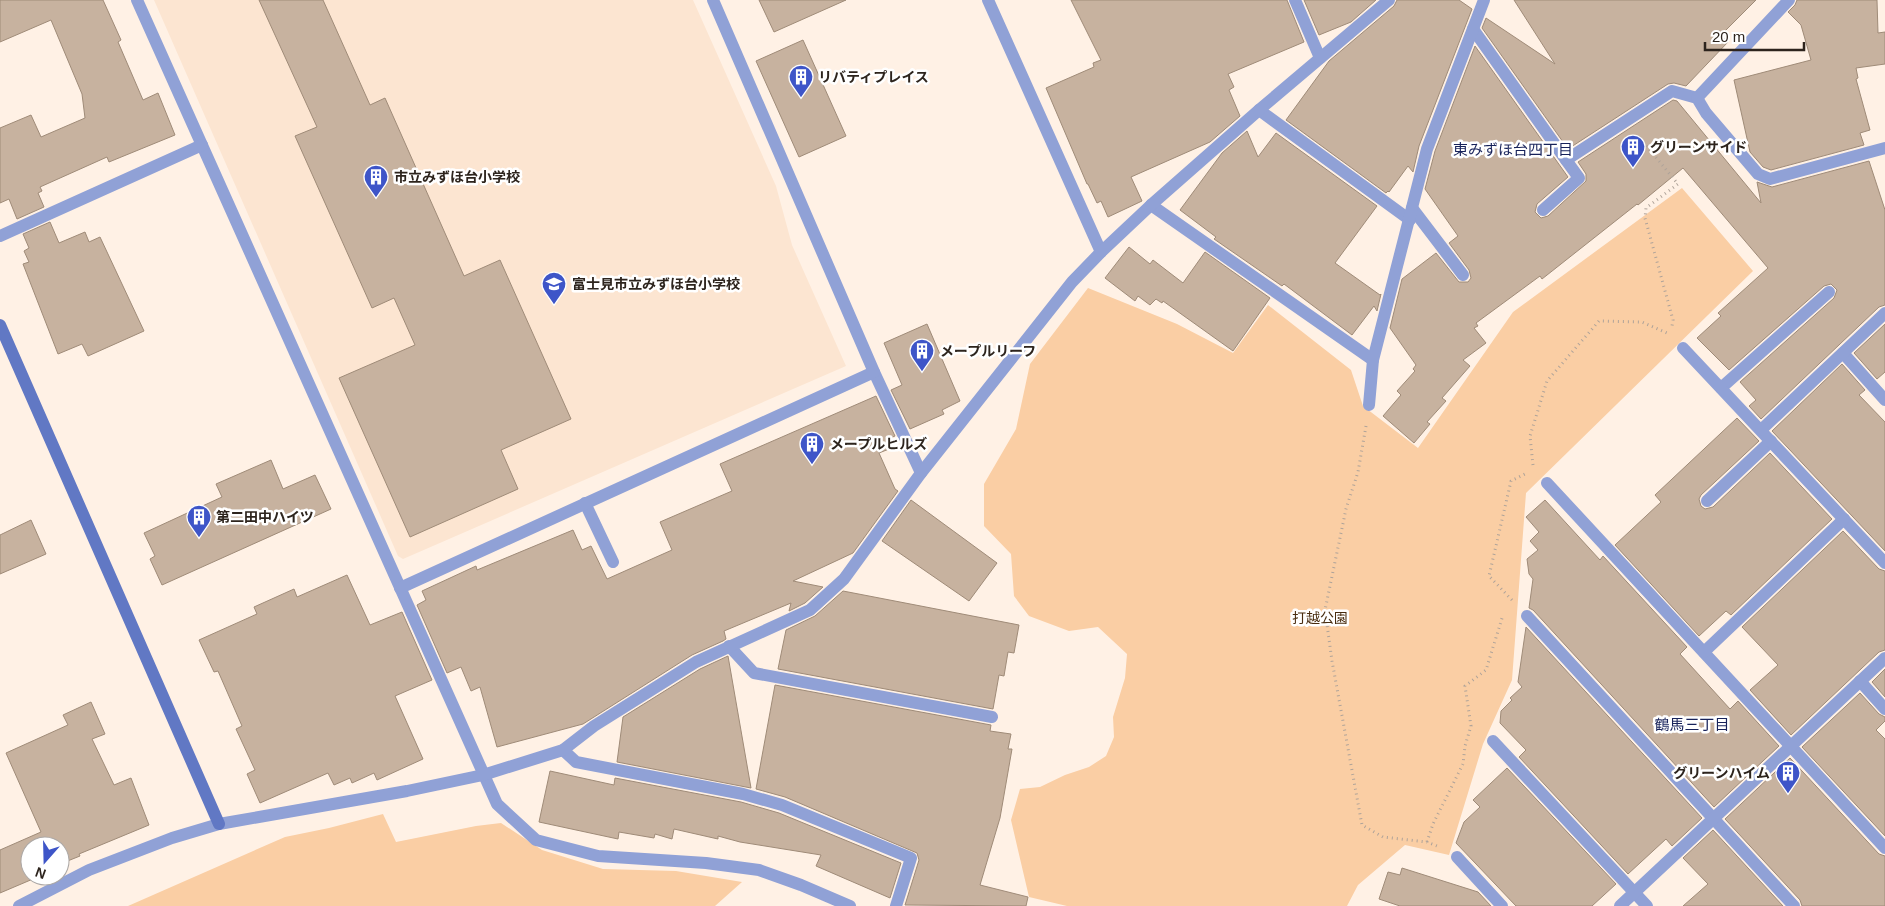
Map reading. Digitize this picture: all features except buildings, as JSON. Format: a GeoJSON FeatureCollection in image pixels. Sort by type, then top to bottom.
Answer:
{"type":"FeatureCollection","features":[{"type":"Feature","properties":{"kind":"street"},"geometry":{"type":"LineString","coordinates":[[137,0],[497,804],[536,840],[598,856],[706,863],[760,870],[850,906]]}},
{"type":"Feature","properties":{"kind":"street"},"geometry":{"type":"LineString","coordinates":[[713,0],[874,372],[921,473]]}},
{"type":"Feature","properties":{"kind":"street"},"geometry":{"type":"LineString","coordinates":[[988,0],[1100,252]]}},
{"type":"Feature","properties":{"kind":"street"},"geometry":{"type":"LineString","coordinates":[[1295,0],[1320,58]]}},
{"type":"Feature","properties":{"kind":"street"},"geometry":{"type":"LineString","coordinates":[[19,906],[89,870],[172,838],[220,824],[407,791],[483,775],[563,750],[594,726],[696,662],[810,610],[844,579],[921,473],[1072,282],[1100,252],[1259,110],[1389,0]]}},
{"type":"Feature","properties":{"kind":"street"},"geometry":{"type":"LineString","coordinates":[[1369,405],[1373,360],[1427,149],[1484,0]]}},
{"type":"Feature","properties":{"kind":"street"},"geometry":{"type":"LineString","coordinates":[[1697,98],[1788,0]]}},
{"type":"Feature","properties":{"kind":"street"},"geometry":{"type":"LineString","coordinates":[[1473,29],[1578,178],[1543,210]]}},
{"type":"Feature","properties":{"kind":"street"},"geometry":{"type":"LineString","coordinates":[[1566,160],[1672,90],[1697,98],[1706,113],[1758,174],[1770,179],[1885,148]]}},
{"type":"Feature","properties":{"kind":"street"},"geometry":{"type":"LineString","coordinates":[[1259,110],[1411,214],[1463,275]]}},
{"type":"Feature","properties":{"kind":"street"},"geometry":{"type":"LineString","coordinates":[[0,236],[202,145]]}},
{"type":"Feature","properties":{"kind":"street"},"geometry":{"type":"LineString","coordinates":[[1152,205],[1373,360]]}},
{"type":"Feature","properties":{"kind":"street"},"geometry":{"type":"LineString","coordinates":[[1721,388],[1829,292]]}},
{"type":"Feature","properties":{"kind":"street"},"geometry":{"type":"LineString","coordinates":[[1761,430],[1885,313]]}},
{"type":"Feature","properties":{"kind":"street"},"geometry":{"type":"LineString","coordinates":[[0,325],[220,824]]}},
{"type":"Feature","properties":{"kind":"street"},"geometry":{"type":"LineString","coordinates":[[1683,348],[1885,562]]}},
{"type":"Feature","properties":{"kind":"street"},"geometry":{"type":"LineString","coordinates":[[1843,353],[1885,400]]}},
{"type":"Feature","properties":{"kind":"street"},"geometry":{"type":"LineString","coordinates":[[400,588],[874,372]]}},
{"type":"Feature","properties":{"kind":"street"},"geometry":{"type":"LineString","coordinates":[[1708,501],[1771,441]]}},
{"type":"Feature","properties":{"kind":"street"},"geometry":{"type":"LineString","coordinates":[[1547,483],[1885,848]]}},
{"type":"Feature","properties":{"kind":"street"},"geometry":{"type":"LineString","coordinates":[[585,503],[613,562]]}},
{"type":"Feature","properties":{"kind":"street"},"geometry":{"type":"LineString","coordinates":[[1704,652],[1844,519]]}},
{"type":"Feature","properties":{"kind":"street"},"geometry":{"type":"LineString","coordinates":[[1527,616],[1794,906]]}},
{"type":"Feature","properties":{"kind":"street"},"geometry":{"type":"LineString","coordinates":[[729,646],[754,673],[992,717]]}},
{"type":"Feature","properties":{"kind":"street"},"geometry":{"type":"LineString","coordinates":[[1620,906],[1885,658]]}},
{"type":"Feature","properties":{"kind":"street"},"geometry":{"type":"LineString","coordinates":[[1860,682],[1885,709]]}},
{"type":"Feature","properties":{"kind":"street"},"geometry":{"type":"LineString","coordinates":[[1493,741],[1647,906]]}},
{"type":"Feature","properties":{"kind":"street"},"geometry":{"type":"LineString","coordinates":[[563,750],[576,762],[743,794],[782,804],[910,858],[896,906]]}},
{"type":"Feature","properties":{"kind":"street"},"geometry":{"type":"LineString","coordinates":[[1457,857],[1502,906]]}},
{"type":"Feature","properties":{"kind":"path"},"geometry":{"type":"LineString","coordinates":[[1506,605],[1508,596],[1489,576],[1511,481],[1534,469],[1530,436],[1547,382],[1599,321],[1642,322],[1671,334],[1673,320],[1645,218],[1646,208],[1678,184],[1626,120]]}},
{"type":"Feature","properties":{"kind":"path"},"geometry":{"type":"LineString","coordinates":[[1369,405],[1358,472],[1346,509],[1325,610],[1332,661],[1362,825],[1383,837],[1427,842],[1433,824],[1463,764],[1465,746],[1471,726],[1465,686],[1486,670],[1503,614]]}},
{"type":"Feature","properties":{"kind":"shaded area","name":"富士見市立みずほ台小学校"},"geometry":{"type":"Polygon","coordinates":[[[154,0],[693,0],[776,186],[792,245],[846,366],[403,559],[398,556],[154,0]]]}},
{"type":"Feature","properties":{"kind":"green space","name":"打越公園"},"geometry":{"type":"Polygon","coordinates":[[[1682,188],[1753,271],[1526,493],[1512,680],[1483,744],[1449,855],[1405,845],[1358,885],[1347,906],[1067,906],[1029,897],[1011,820],[1020,789],[1040,787],[1065,775],[1089,767],[1106,756],[1114,737],[1113,717],[1125,678],[1127,654],[1098,627],[1069,631],[1029,616],[1014,596],[1011,554],[984,526],[984,484],[1016,429],[1030,364],[1088,288],[1177,324],[1233,353],[1268,305],[1351,370],[1363,406],[1418,448],[1513,312],[1682,188]]]}},
{"type":"Feature","properties":{"kind":"green space"},"geometry":{"type":"Polygon","coordinates":[[[383,814],[396,842],[501,823],[542,850],[603,869],[676,871],[742,882],[715,906],[128,906],[285,837],[383,814]]]}},
{"type":"Feature","properties":{"kind":"place","name":"リバティプレイス"},"geometry":{"type":"Point","coordinates":[801,98]}},
{"type":"Feature","properties":{"kind":"place","name":"グリーンサイド"},"geometry":{"type":"Point","coordinates":[1633,168]}},
{"type":"Feature","properties":{"kind":"place","name":"市立みずほ台小学校"},"geometry":{"type":"Point","coordinates":[376,198]}},
{"type":"Feature","properties":{"kind":"place","name":"富士見市立みずほ台小学校"},"geometry":{"type":"Point","coordinates":[554,305]}},
{"type":"Feature","properties":{"kind":"place","name":"メープルリーフ"},"geometry":{"type":"Point","coordinates":[922,372]}},
{"type":"Feature","properties":{"kind":"place","name":"メープルヒルズ"},"geometry":{"type":"Point","coordinates":[812,465]}},
{"type":"Feature","properties":{"kind":"place","name":"第二田中ハイツ"},"geometry":{"type":"Point","coordinates":[199,538]}},
{"type":"Feature","properties":{"kind":"place","name":"グリーンハイム"},"geometry":{"type":"Point","coordinates":[1788,794]}},
{"type":"Feature","properties":{"kind":"district","name":"東みずほ台四丁目"},"geometry":{"type":"Point","coordinates":[1513,150]}},
{"type":"Feature","properties":{"kind":"district","name":"鶴馬三丁目"},"geometry":{"type":"Point","coordinates":[1692,725]}}]}
